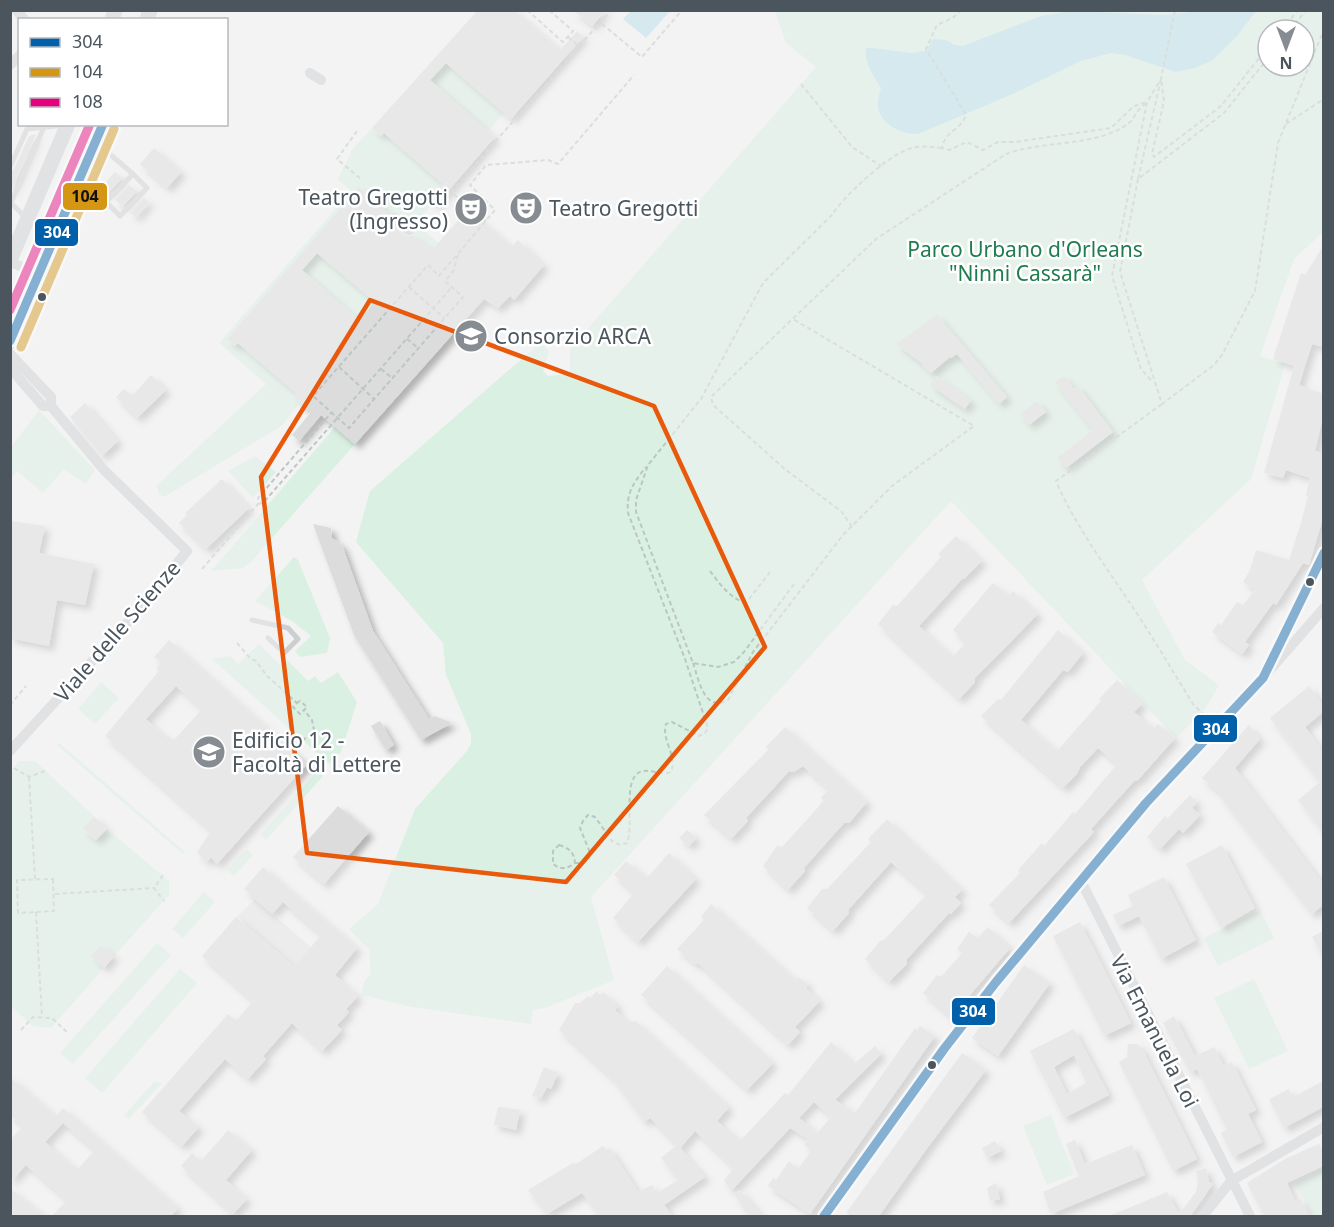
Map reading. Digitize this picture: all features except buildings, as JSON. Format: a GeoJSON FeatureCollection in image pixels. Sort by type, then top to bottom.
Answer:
{"type":"FeatureCollection","features":[{"type":"Feature","properties":{"kind":"main road"},"geometry":{"type":"LineString","coordinates":[[10,261],[68,126]]}},
{"type":"Feature","properties":{"kind":"main road"},"geometry":{"type":"LineString","coordinates":[[10,342],[102,126]]}},
{"type":"Feature","properties":{"kind":"street"},"geometry":{"type":"LineString","coordinates":[[310,73],[321,80]]}},
{"type":"Feature","properties":{"kind":"street"},"geometry":{"type":"LineString","coordinates":[[395,218],[409,230],[413,225]]}},
{"type":"Feature","properties":{"kind":"street"},"geometry":{"type":"LineString","coordinates":[[10,261],[39,274]]}},
{"type":"Feature","properties":{"kind":"street","name":"Viale delle Scienze"},"geometry":{"type":"LineString","coordinates":[[10,354],[104,470],[187,551],[137,612],[10,751]]}},
{"type":"Feature","properties":{"kind":"street","name":"Viale delle Scienze"},"geometry":{"type":"LineString","coordinates":[[10,368],[48,403]]}},
{"type":"Feature","properties":{"kind":"street"},"geometry":{"type":"LineString","coordinates":[[1263,678],[1323,552]]}},
{"type":"Feature","properties":{"kind":"street"},"geometry":{"type":"LineString","coordinates":[[824,1216],[944,1049],[1081,881],[1146,803],[1263,678],[1323,608]]}},
{"type":"Feature","properties":{"kind":"street","name":"Via Emanuela Loi"},"geometry":{"type":"LineString","coordinates":[[1081,881],[1250,1216]]}},
{"type":"Feature","properties":{"kind":"street"},"geometry":{"type":"LineString","coordinates":[[1203,1216],[1231,1181],[1323,1127]]}},
{"type":"Feature","properties":{"kind":"lane"},"geometry":{"type":"LineString","coordinates":[[10,167],[27,129],[60,126]]}},
{"type":"Feature","properties":{"kind":"lane"},"geometry":{"type":"LineString","coordinates":[[27,220],[11,202],[44,128]]}},
{"type":"Feature","properties":{"kind":"lane"},"geometry":{"type":"LineString","coordinates":[[96,142],[147,188],[120,216],[106,202]]}},
{"type":"Feature","properties":{"kind":"lane"},"geometry":{"type":"LineString","coordinates":[[68,207],[106,202],[133,174]]}},
{"type":"Feature","properties":{"kind":"lane"},"geometry":{"type":"LineString","coordinates":[[252,620],[288,628],[298,639],[284,653],[268,638]]}},
{"type":"Feature","properties":{"kind":"path"},"geometry":{"type":"LineString","coordinates":[[527,10],[563,42],[573,31],[549,10]]}},
{"type":"Feature","properties":{"kind":"path"},"geometry":{"type":"LineString","coordinates":[[486,221],[451,192],[611,10]]}},
{"type":"Feature","properties":{"kind":"path"},"geometry":{"type":"LineString","coordinates":[[602,24],[642,57],[682,10]]}},
{"type":"Feature","properties":{"kind":"path"},"geometry":{"type":"LineString","coordinates":[[942,148],[943,142],[965,120],[966,115],[926,49],[937,25],[954,17],[961,10]]}},
{"type":"Feature","properties":{"kind":"path"},"geometry":{"type":"LineString","coordinates":[[1162,404],[1153,382],[1120,272],[1175,10]]}},
{"type":"Feature","properties":{"kind":"path"},"geometry":{"type":"LineString","coordinates":[[1206,717],[1193,704],[1098,555],[1056,481],[1218,360],[1255,291],[1278,143],[1323,29]]}},
{"type":"Feature","properties":{"kind":"path"},"geometry":{"type":"LineString","coordinates":[[568,37],[580,47]]}},
{"type":"Feature","properties":{"kind":"path"},"geometry":{"type":"LineString","coordinates":[[1161,80],[1164,101],[1152,154],[1154,157],[1221,106],[1256,63]]}},
{"type":"Feature","properties":{"kind":"path"},"geometry":{"type":"LineString","coordinates":[[1138,179],[1224,113],[1256,73]]}},
{"type":"Feature","properties":{"kind":"path"},"geometry":{"type":"LineString","coordinates":[[458,255],[454,270],[445,281],[463,297],[349,428],[314,396],[428,266],[439,276],[495,210],[470,184],[486,165],[548,160],[558,164],[634,75]]}},
{"type":"Feature","properties":{"kind":"path"},"geometry":{"type":"LineString","coordinates":[[852,527],[842,512],[786,470],[711,401],[711,397],[876,239],[1006,154],[1044,144],[1099,138],[1117,131],[1132,122],[1161,80]]}},
{"type":"Feature","properties":{"kind":"path"},"geometry":{"type":"LineString","coordinates":[[801,84],[852,147],[881,166]]}},
{"type":"Feature","properties":{"kind":"path"},"geometry":{"type":"LineString","coordinates":[[1286,124],[1323,99]]}},
{"type":"Feature","properties":{"kind":"path"},"geometry":{"type":"LineString","coordinates":[[575,863],[574,855],[568,847],[559,845],[553,851],[553,864],[558,868],[568,868],[575,863],[584,863],[589,859],[589,850],[580,828],[588,815],[595,817],[612,841],[620,845],[627,843],[630,836],[630,801],[634,779],[638,773],[644,771],[664,775],[671,772],[673,766],[664,731],[666,724],[672,722],[699,736],[708,728],[685,658],[628,513],[627,502],[634,482],[701,399],[762,283],[831,216],[838,206],[881,166],[898,154],[924,146],[949,150],[967,142],[983,150],[998,142],[1015,142],[1111,128],[1134,106],[1147,102]]}},
{"type":"Feature","properties":{"kind":"path"},"geometry":{"type":"LineString","coordinates":[[1147,102],[1112,276],[1142,369],[1153,382]]}},
{"type":"Feature","properties":{"kind":"path"},"geometry":{"type":"LineString","coordinates":[[357,131],[337,159],[362,180]]}},
{"type":"Feature","properties":{"kind":"path"},"geometry":{"type":"LineString","coordinates":[[375,199],[395,218]]}},
{"type":"Feature","properties":{"kind":"path"},"geometry":{"type":"LineString","coordinates":[[409,287],[444,318]]}},
{"type":"Feature","properties":{"kind":"path"},"geometry":{"type":"LineString","coordinates":[[202,569],[258,504],[263,503],[452,287]]}},
{"type":"Feature","properties":{"kind":"path"},"geometry":{"type":"LineString","coordinates":[[648,465],[636,500],[636,512],[707,699],[714,704],[722,703],[728,700],[753,652],[816,569],[852,527],[892,486],[974,426],[793,319]]}},
{"type":"Feature","properties":{"kind":"path"},"geometry":{"type":"LineString","coordinates":[[407,339],[418,348]]}},
{"type":"Feature","properties":{"kind":"path"},"geometry":{"type":"LineString","coordinates":[[339,367],[374,399]]}},
{"type":"Feature","properties":{"kind":"path"},"geometry":{"type":"LineString","coordinates":[[381,369],[392,378]]}},
{"type":"Feature","properties":{"kind":"path"},"geometry":{"type":"LineString","coordinates":[[258,504],[258,498],[330,412]]}},
{"type":"Feature","properties":{"kind":"path"},"geometry":{"type":"LineString","coordinates":[[710,571],[724,589],[742,602],[749,599],[770,572]]}},
{"type":"Feature","properties":{"kind":"path"},"geometry":{"type":"LineString","coordinates":[[693,663],[718,667],[734,662],[744,652],[794,584]]}},
{"type":"Feature","properties":{"kind":"path"},"geometry":{"type":"LineString","coordinates":[[237,643],[256,661],[267,676],[297,703],[293,707],[300,714],[304,710],[312,720],[314,730],[297,746]]}},
{"type":"Feature","properties":{"kind":"path"},"geometry":{"type":"LineString","coordinates":[[10,705],[26,686]]}},
{"type":"Feature","properties":{"kind":"path"},"geometry":{"type":"LineString","coordinates":[[14,768],[29,777]]}},
{"type":"Feature","properties":{"kind":"path"},"geometry":{"type":"LineString","coordinates":[[29,777],[45,771]]}},
{"type":"Feature","properties":{"kind":"path"},"geometry":{"type":"LineString","coordinates":[[29,777],[35,880]]}},
{"type":"Feature","properties":{"kind":"path"},"geometry":{"type":"LineString","coordinates":[[154,888],[163,875]]}},
{"type":"Feature","properties":{"kind":"path"},"geometry":{"type":"LineString","coordinates":[[53,879],[54,911],[18,912],[17,880],[35,880],[53,879]]}},
{"type":"Feature","properties":{"kind":"path"},"geometry":{"type":"LineString","coordinates":[[54,894],[154,888]]}},
{"type":"Feature","properties":{"kind":"path"},"geometry":{"type":"LineString","coordinates":[[154,888],[164,901]]}},
{"type":"Feature","properties":{"kind":"path"},"geometry":{"type":"LineString","coordinates":[[10,899],[18,899]]}},
{"type":"Feature","properties":{"kind":"path"},"geometry":{"type":"LineString","coordinates":[[36,912],[42,1017]]}},
{"type":"Feature","properties":{"kind":"path"},"geometry":{"type":"LineString","coordinates":[[21,1030],[33,1017],[42,1017],[52,1018],[69,1034]]}},
{"type":"Feature","properties":{"kind":"highlighted area"},"geometry":{"type":"Polygon","coordinates":[[[370,300],[654,406],[765,647],[566,882],[307,853],[261,477],[370,300]]]}},
{"type":"Feature","properties":{"kind":"shaded area"},"geometry":{"type":"Polygon","coordinates":[[[255,899],[312,948],[295,967],[237,917],[255,899]]]}},
{"type":"Feature","properties":{"kind":"green space","name":"Parco Urbano d'Orleans \"Ninni Cassarà\""},"geometry":{"type":"Polygon","coordinates":[[[778,11],[1323,11],[1323,232],[1294,259],[1260,356],[1285,364],[1251,479],[1142,580],[1185,660],[1219,685],[1205,709],[1176,738],[951,501],[591,897],[614,980],[545,1008],[533,1010],[531,1024],[412,1007],[362,995],[364,981],[371,974],[369,950],[349,929],[378,904],[415,809],[467,751],[471,743],[471,734],[446,675],[443,643],[356,542],[370,491],[540,343],[549,351],[543,371],[548,376],[570,374],[570,349],[816,67],[786,43],[776,14],[778,11]]]}},
{"type":"Feature","properties":{"kind":"green space"},"geometry":{"type":"Polygon","coordinates":[[[446,63],[504,113],[488,131],[430,80],[446,63]]]}},
{"type":"Feature","properties":{"kind":"green space"},"geometry":{"type":"Polygon","coordinates":[[[372,128],[381,136],[384,133],[443,184],[441,187],[445,190],[415,223],[439,243],[432,250],[426,244],[423,246],[360,188],[227,339],[235,346],[238,343],[296,393],[293,396],[300,402],[283,425],[164,497],[160,495],[156,486],[266,384],[219,343],[351,191],[338,179],[353,148],[372,128]]]}},
{"type":"Feature","properties":{"kind":"green space"},"geometry":{"type":"Polygon","coordinates":[[[317,253],[375,302],[359,320],[302,270],[317,253]]]}},
{"type":"Feature","properties":{"kind":"green space"},"geometry":{"type":"Polygon","coordinates":[[[39,410],[95,470],[86,484],[64,469],[43,493],[17,471],[11,478],[11,447],[39,410]]]}},
{"type":"Feature","properties":{"kind":"green space"},"geometry":{"type":"Polygon","coordinates":[[[335,427],[355,444],[250,563],[243,568],[211,571],[335,427]]]}},
{"type":"Feature","properties":{"kind":"green space"},"geometry":{"type":"Polygon","coordinates":[[[255,456],[276,472],[253,498],[228,471],[255,456]]]}},
{"type":"Feature","properties":{"kind":"green space"},"geometry":{"type":"Polygon","coordinates":[[[294,557],[298,560],[330,638],[327,653],[300,657],[295,651],[311,636],[292,621],[255,601],[294,557]]]}},
{"type":"Feature","properties":{"kind":"green space"},"geometry":{"type":"Polygon","coordinates":[[[259,644],[280,665],[287,660],[308,681],[315,676],[321,683],[338,672],[357,702],[341,752],[329,764],[212,659],[231,656],[238,664],[259,644]]]}},
{"type":"Feature","properties":{"kind":"green space"},"geometry":{"type":"Polygon","coordinates":[[[101,682],[119,698],[95,724],[78,709],[101,682]]]}},
{"type":"Feature","properties":{"kind":"green space"},"geometry":{"type":"Polygon","coordinates":[[[59,743],[185,852],[183,854],[57,745],[59,743]]]}},
{"type":"Feature","properties":{"kind":"green space"},"geometry":{"type":"Polygon","coordinates":[[[19,761],[35,761],[94,816],[83,830],[96,840],[107,829],[169,881],[169,895],[114,956],[101,945],[104,968],[51,1028],[33,1026],[11,1006],[11,771],[19,761]]]}},
{"type":"Feature","properties":{"kind":"green space"},"geometry":{"type":"Polygon","coordinates":[[[317,771],[323,776],[266,840],[260,835],[317,771]]]}},
{"type":"Feature","properties":{"kind":"green space"},"geometry":{"type":"Polygon","coordinates":[[[246,849],[253,855],[234,876],[227,870],[246,849]]]}},
{"type":"Feature","properties":{"kind":"green space"},"geometry":{"type":"Polygon","coordinates":[[[204,892],[215,902],[183,938],[172,929],[204,892]]]}},
{"type":"Feature","properties":{"kind":"green space"},"geometry":{"type":"Polygon","coordinates":[[[1260,910],[1274,938],[1218,966],[1204,938],[1260,910]]]}},
{"type":"Feature","properties":{"kind":"green space"},"geometry":{"type":"Polygon","coordinates":[[[157,943],[171,955],[73,1064],[60,1053],[157,943]]]}},
{"type":"Feature","properties":{"kind":"green space"},"geometry":{"type":"Polygon","coordinates":[[[180,969],[197,983],[102,1093],[85,1078],[180,969]]]}},
{"type":"Feature","properties":{"kind":"green space"},"geometry":{"type":"Polygon","coordinates":[[[1254,979],[1288,1051],[1249,1069],[1214,998],[1254,979]]]}},
{"type":"Feature","properties":{"kind":"green space"},"geometry":{"type":"Polygon","coordinates":[[[154,1082],[162,1083],[129,1119],[124,1115],[154,1082]]]}},
{"type":"Feature","properties":{"kind":"green space"},"geometry":{"type":"Polygon","coordinates":[[[1051,1115],[1074,1174],[1047,1185],[1023,1126],[1051,1115]]]}},
{"type":"Feature","properties":{"kind":"green space"},"geometry":{"type":"Polygon","coordinates":[[[1323,1169],[1323,1216],[1312,1216],[1295,1183],[1323,1169]]]}},
{"type":"Feature","properties":{"kind":"water"},"geometry":{"type":"Polygon","coordinates":[[[631,11],[670,11],[646,38],[623,19],[631,11]]]}},
{"type":"Feature","properties":{"kind":"water"},"geometry":{"type":"Polygon","coordinates":[[[1073,11],[1163,15],[1201,11],[1256,11],[1237,36],[1213,60],[1195,68],[1176,72],[1125,55],[1111,53],[1081,61],[1015,93],[918,134],[897,130],[881,116],[878,102],[881,88],[866,59],[866,48],[913,53],[927,50],[933,39],[946,40],[963,46],[1041,16],[1073,11]]]}},
{"type":"Feature","properties":{"kind":"transit line","name":"108"},"geometry":{"type":"LineString","coordinates":[[10,310],[89,126]]}},
{"type":"Feature","properties":{"kind":"transit line","name":"304"},"geometry":{"type":"LineString","coordinates":[[10,341],[102,126]]}},
{"type":"Feature","properties":{"kind":"transit line","name":"104"},"geometry":{"type":"LineString","coordinates":[[21,347],[114,129]]}},
{"type":"Feature","properties":{"kind":"transit line","name":"304"},"geometry":{"type":"LineString","coordinates":[[824,1216],[944,1049],[996,982],[1146,803],[1263,678],[1324,553]]}},
{"type":"Feature","properties":{"kind":"place","name":"Teatro Gregotti"},"geometry":{"type":"Point","coordinates":[526,208]}},
{"type":"Feature","properties":{"kind":"place","name":"Teatro Gregotti (Ingresso)"},"geometry":{"type":"Point","coordinates":[471,209]}},
{"type":"Feature","properties":{"kind":"place","name":"Consorzio ARCA"},"geometry":{"type":"Point","coordinates":[471,336]}},
{"type":"Feature","properties":{"kind":"place","name":"Edificio 12 - Facoltà di Lettere"},"geometry":{"type":"Point","coordinates":[209,752]}}]}
